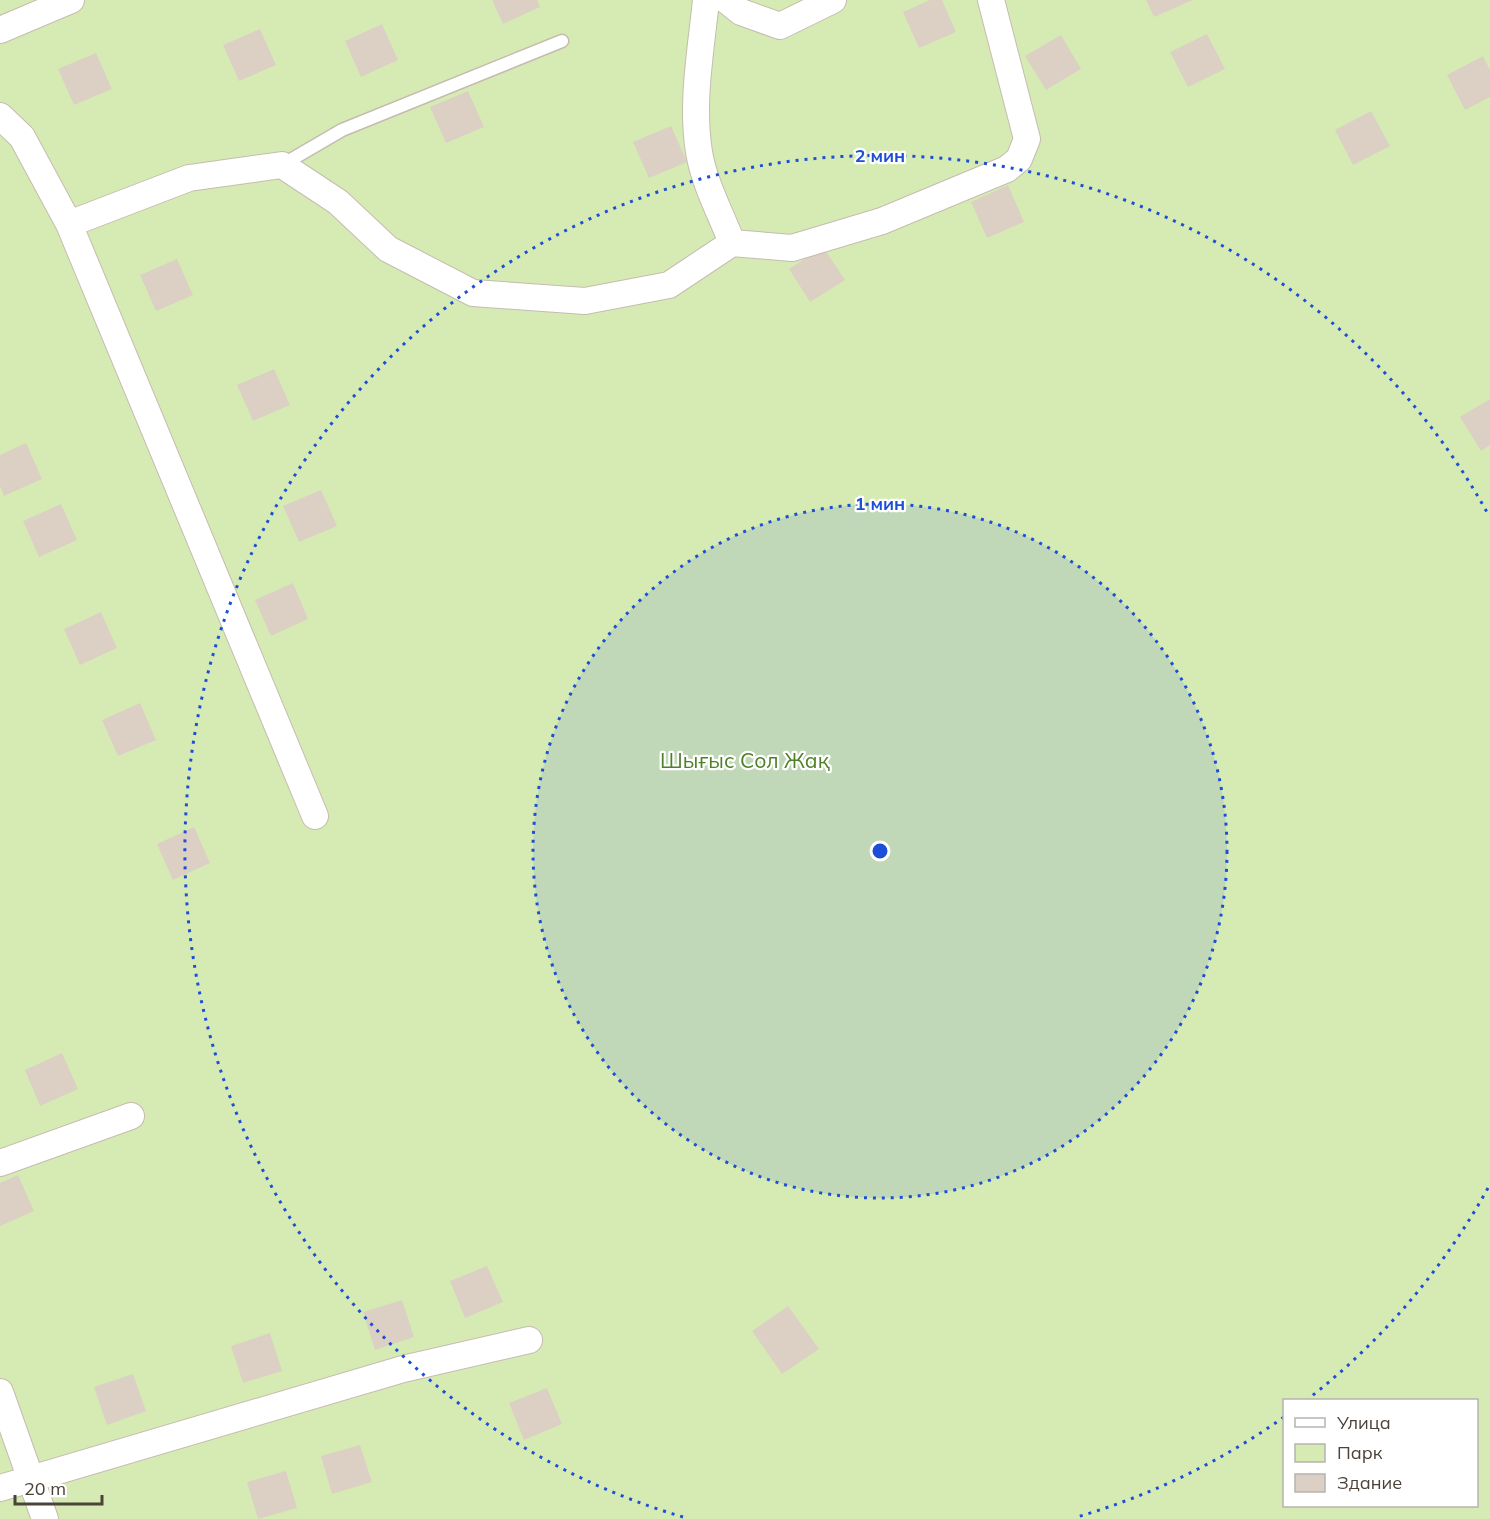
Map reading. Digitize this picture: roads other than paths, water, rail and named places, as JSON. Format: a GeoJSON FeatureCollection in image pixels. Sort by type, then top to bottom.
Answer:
{"type":"FeatureCollection","features":[{"type":"Feature","properties":{"kind":"street"},"geometry":{"type":"LineString","coordinates":[[0,30],[71,0]]}},
{"type":"Feature","properties":{"kind":"street"},"geometry":{"type":"LineString","coordinates":[[706,0],[696,88],[699,153],[732,243]]}},
{"type":"Feature","properties":{"kind":"street"},"geometry":{"type":"LineString","coordinates":[[726,0],[741,12],[780,26],[833,0]]}},
{"type":"Feature","properties":{"kind":"street"},"geometry":{"type":"LineString","coordinates":[[69,224],[189,178],[282,165],[338,202],[388,249],[472,293],[585,301],[669,285],[732,243],[792,248],[882,221],[1007,169],[1019,159],[1027,139],[991,0]]}},
{"type":"Feature","properties":{"kind":"street"},"geometry":{"type":"LineString","coordinates":[[0,116],[22,137],[69,224],[315,816]]}},
{"type":"Feature","properties":{"kind":"street"},"geometry":{"type":"LineString","coordinates":[[0,1163],[131,1116]]}},
{"type":"Feature","properties":{"kind":"street"},"geometry":{"type":"LineString","coordinates":[[0,1488],[403,1369],[529,1340]]}},
{"type":"Feature","properties":{"kind":"street"},"geometry":{"type":"LineString","coordinates":[[0,1392],[45,1519]]}},
{"type":"Feature","properties":{"kind":"lane"},"geometry":{"type":"LineString","coordinates":[[282,165],[342,130],[562,41]]}},
{"type":"Feature","properties":{"kind":"park label","name":"Шығыс Сол Жақ"},"geometry":{"type":"Point","coordinates":[745,760]}}]}
